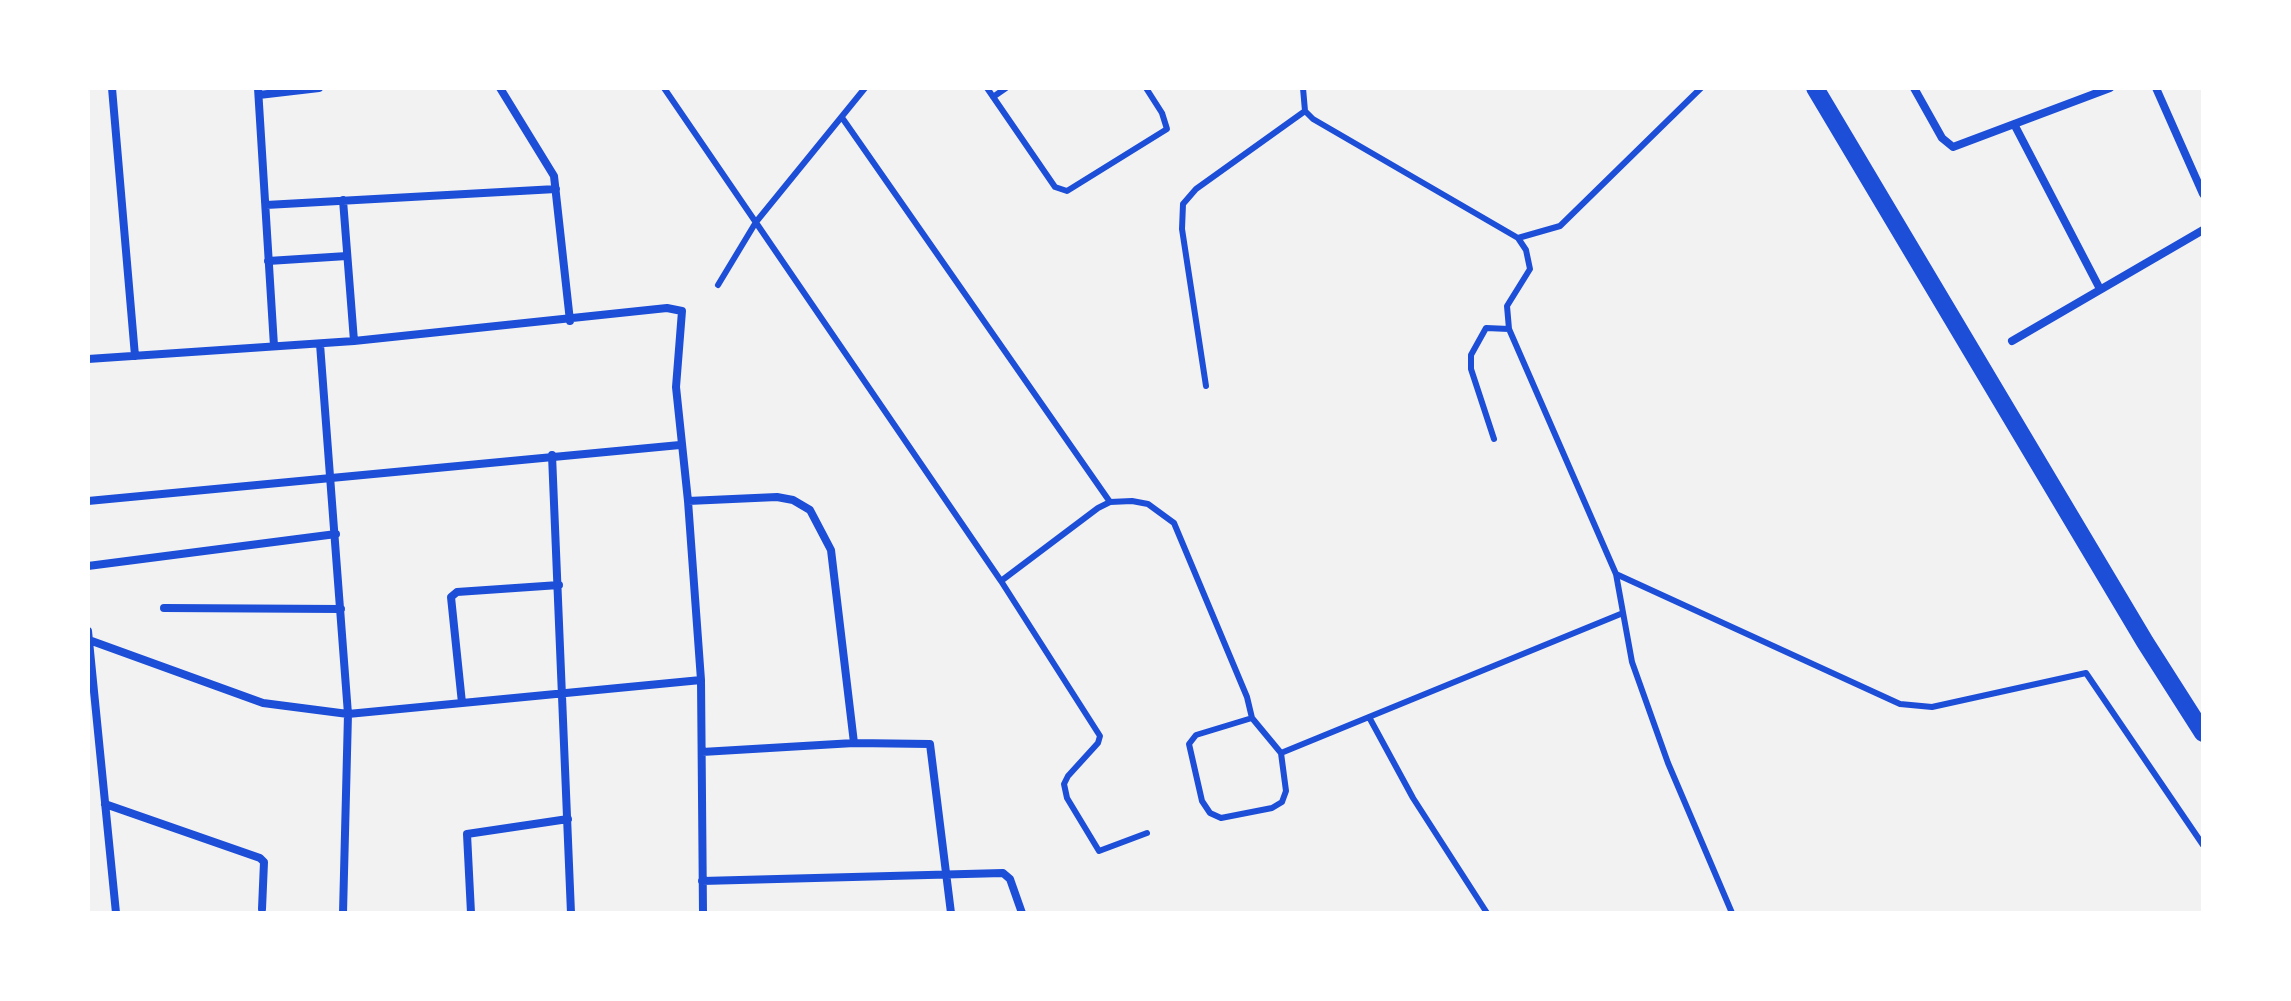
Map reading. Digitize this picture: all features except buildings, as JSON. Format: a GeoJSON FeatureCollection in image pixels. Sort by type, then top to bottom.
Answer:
{"type":"FeatureCollection","features":[{"type":"Feature","properties":{"kind":"main road"},"geometry":{"type":"LineString","coordinates":[[1815,88],[2145,642],[2203,733]]}},
{"type":"Feature","properties":{"kind":"street"},"geometry":{"type":"LineString","coordinates":[[112,88],[135,356]]}},
{"type":"Feature","properties":{"kind":"street"},"geometry":{"type":"LineString","coordinates":[[274,346],[258,92],[319,88]]}},
{"type":"Feature","properties":{"kind":"street"},"geometry":{"type":"LineString","coordinates":[[500,88],[548,163],[556,189],[570,321]]}},
{"type":"Feature","properties":{"kind":"street"},"geometry":{"type":"LineString","coordinates":[[1914,88],[1942,138],[1953,147],[2110,88]]}},
{"type":"Feature","properties":{"kind":"street"},"geometry":{"type":"LineString","coordinates":[[2156,88],[2203,194]]}},
{"type":"Feature","properties":{"kind":"street"},"geometry":{"type":"LineString","coordinates":[[2014,124],[2100,289]]}},
{"type":"Feature","properties":{"kind":"street"},"geometry":{"type":"LineString","coordinates":[[266,205],[556,189]]}},
{"type":"Feature","properties":{"kind":"street"},"geometry":{"type":"LineString","coordinates":[[343,200],[354,341]]}},
{"type":"Feature","properties":{"kind":"street"},"geometry":{"type":"LineString","coordinates":[[2012,341],[2203,230]]}},
{"type":"Feature","properties":{"kind":"street"},"geometry":{"type":"LineString","coordinates":[[268,261],[347,256]]}},
{"type":"Feature","properties":{"kind":"street"},"geometry":{"type":"LineString","coordinates":[[88,359],[320,344],[570,321],[667,308],[682,311],[684,318],[676,387],[701,680],[703,913]]}},
{"type":"Feature","properties":{"kind":"street"},"geometry":{"type":"LineString","coordinates":[[320,344],[348,714],[343,913]]}},
{"type":"Feature","properties":{"kind":"street"},"geometry":{"type":"LineString","coordinates":[[88,501],[680,445]]}},
{"type":"Feature","properties":{"kind":"street"},"geometry":{"type":"LineString","coordinates":[[552,455],[571,913]]}},
{"type":"Feature","properties":{"kind":"street"},"geometry":{"type":"LineString","coordinates":[[688,501],[777,497],[793,500],[810,510],[831,550],[854,743]]}},
{"type":"Feature","properties":{"kind":"street"},"geometry":{"type":"LineString","coordinates":[[88,566],[336,534]]}},
{"type":"Feature","properties":{"kind":"street"},"geometry":{"type":"LineString","coordinates":[[462,703],[451,597],[457,592],[559,585]]}},
{"type":"Feature","properties":{"kind":"street"},"geometry":{"type":"LineString","coordinates":[[164,608],[341,609]]}},
{"type":"Feature","properties":{"kind":"street"},"geometry":{"type":"LineString","coordinates":[[88,631],[116,913]]}},
{"type":"Feature","properties":{"kind":"street"},"geometry":{"type":"LineString","coordinates":[[89,640],[255,700],[348,714],[701,680]]}},
{"type":"Feature","properties":{"kind":"street"},"geometry":{"type":"LineString","coordinates":[[702,752],[854,743],[930,744],[951,913]]}},
{"type":"Feature","properties":{"kind":"street"},"geometry":{"type":"LineString","coordinates":[[105,804],[260,858],[264,862],[262,909]]}},
{"type":"Feature","properties":{"kind":"street"},"geometry":{"type":"LineString","coordinates":[[471,913],[467,834],[568,819]]}},
{"type":"Feature","properties":{"kind":"street"},"geometry":{"type":"LineString","coordinates":[[702,881],[946,872],[1003,873],[1010,879],[1022,913]]}},
{"type":"Feature","properties":{"kind":"lane"},"geometry":{"type":"LineString","coordinates":[[664,88],[1001,581],[1100,736],[1098,743],[1064,784],[1067,798],[1099,851],[1147,833]]}},
{"type":"Feature","properties":{"kind":"lane"},"geometry":{"type":"LineString","coordinates":[[718,285],[756,222],[843,119],[865,88]]}},
{"type":"Feature","properties":{"kind":"lane"},"geometry":{"type":"LineString","coordinates":[[987,88],[1055,187],[1067,191],[1167,129],[1162,113],[1146,88]]}},
{"type":"Feature","properties":{"kind":"lane"},"geometry":{"type":"LineString","coordinates":[[993,97],[1006,88]]}},
{"type":"Feature","properties":{"kind":"lane"},"geometry":{"type":"LineString","coordinates":[[1303,88],[1305,111],[1313,119],[1518,238],[1526,250],[1530,269],[1507,306],[1509,329],[1616,574],[1632,662],[1668,763],[1731,912]]}},
{"type":"Feature","properties":{"kind":"lane"},"geometry":{"type":"LineString","coordinates":[[1518,238],[1560,226],[1701,88]]}},
{"type":"Feature","properties":{"kind":"lane"},"geometry":{"type":"LineString","coordinates":[[1206,386],[1182,229],[1183,204],[1196,189],[1305,111]]}},
{"type":"Feature","properties":{"kind":"lane"},"geometry":{"type":"LineString","coordinates":[[843,119],[1110,502]]}},
{"type":"Feature","properties":{"kind":"lane"},"geometry":{"type":"LineString","coordinates":[[1494,439],[1471,369],[1471,355],[1486,328],[1509,329]]}},
{"type":"Feature","properties":{"kind":"lane"},"geometry":{"type":"LineString","coordinates":[[1001,581],[1110,502],[1148,504],[1174,523],[1247,697],[1252,718],[1281,753],[1286,791],[1282,802],[1221,818],[1210,813],[1202,801],[1189,744],[1196,735],[1252,718]]}},
{"type":"Feature","properties":{"kind":"lane"},"geometry":{"type":"LineString","coordinates":[[1616,574],[1900,704],[1932,707],[2086,673],[2203,845]]}},
{"type":"Feature","properties":{"kind":"lane"},"geometry":{"type":"LineString","coordinates":[[1281,753],[1623,613]]}},
{"type":"Feature","properties":{"kind":"lane"},"geometry":{"type":"LineString","coordinates":[[1369,717],[1413,798],[1487,913]]}}]}
